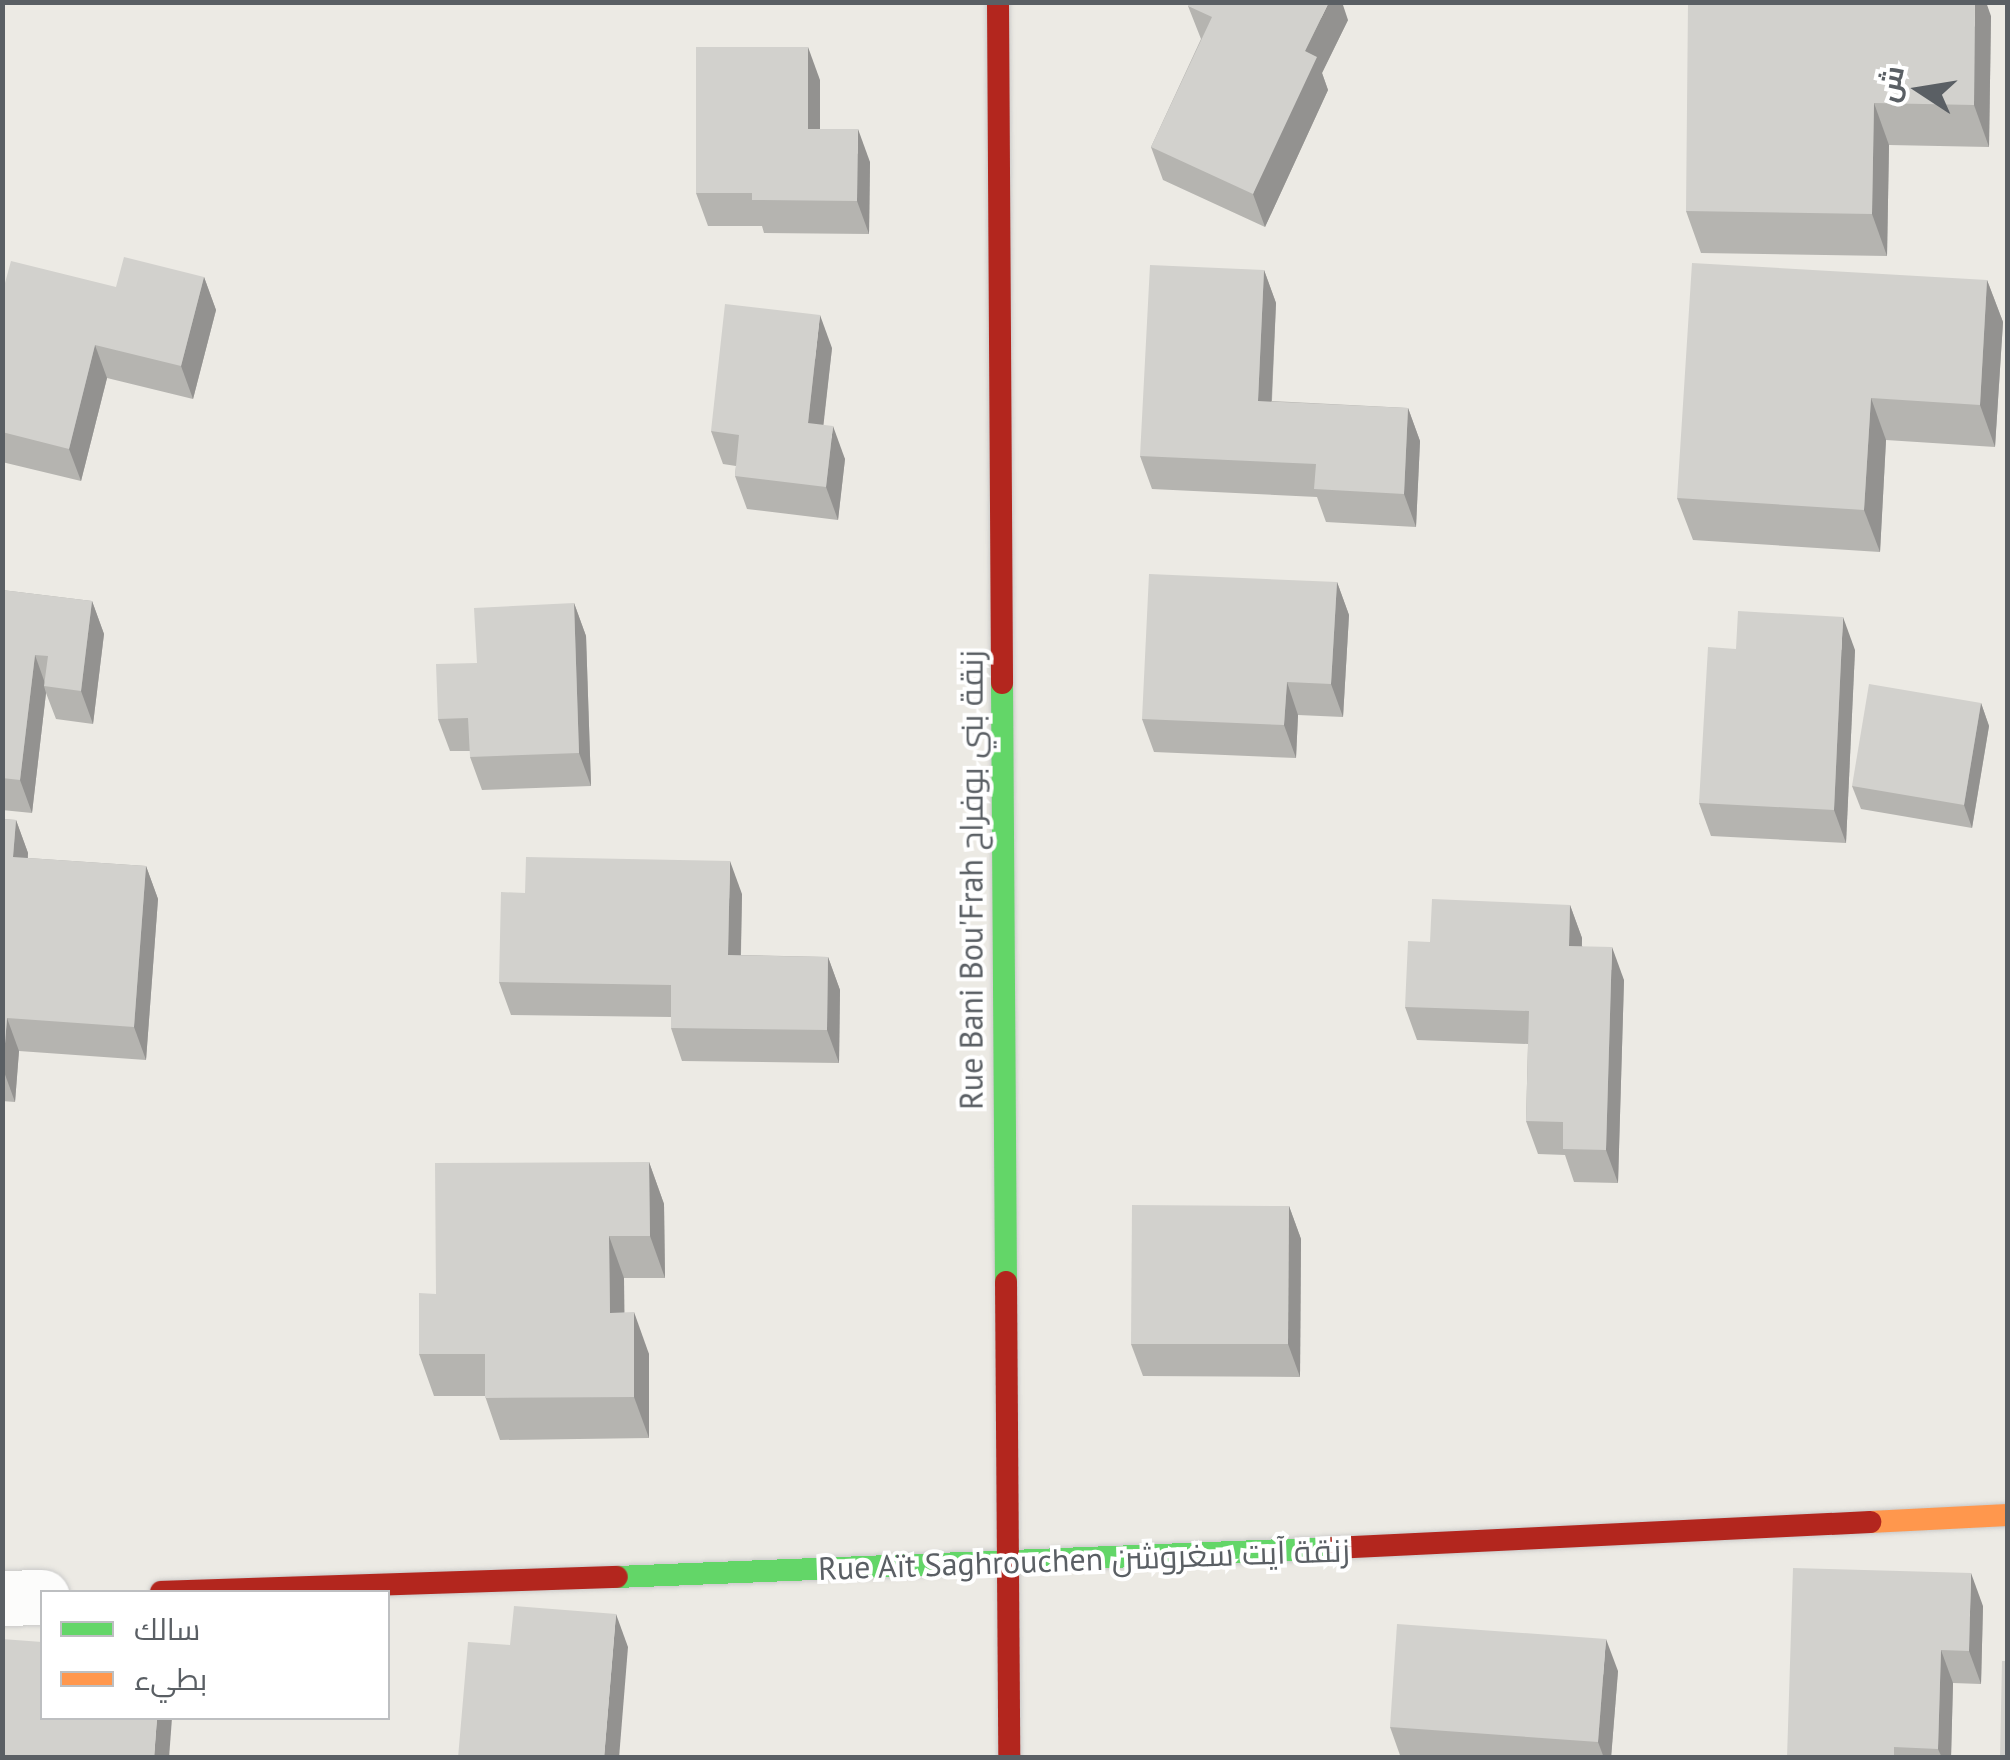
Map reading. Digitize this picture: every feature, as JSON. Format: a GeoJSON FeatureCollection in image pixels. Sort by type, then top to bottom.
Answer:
{"type":"FeatureCollection","features":[{"type":"Feature","properties":{"kind":"street","name":"Rue Bani Bou'Frah زنقة بني بوفراح"},"geometry":{"type":"LineString","coordinates":[[998,2],[1009,1758]]}},
{"type":"Feature","properties":{"kind":"street","name":"Rue Aït Saghrouchen زنقة آيت سغروشن"},"geometry":{"type":"LineString","coordinates":[[222,1590],[1008,1564],[2008,1516]]}},
{"type":"Feature","properties":{"kind":"street"},"geometry":{"type":"LineString","coordinates":[[2,1598],[40,1596]]}},
{"type":"Feature","properties":{"kind":"building"},"geometry":{"type":"Polygon","coordinates":[[[1189,2],[1329,2],[1305,51],[1317,57],[1253,194],[1151,147],[1212,17],[1188,6],[1189,2]]]}},
{"type":"Feature","properties":{"kind":"building"},"geometry":{"type":"Polygon","coordinates":[[[1688,2],[1975,2],[1974,105],[1874,103],[1872,214],[1686,211],[1688,2]]]}},
{"type":"Feature","properties":{"kind":"building"},"geometry":{"type":"Polygon","coordinates":[[[696,47],[808,47],[808,129],[858,129],[857,201],[752,200],[752,193],[696,193],[696,47]]]}},
{"type":"Feature","properties":{"kind":"building"},"geometry":{"type":"Polygon","coordinates":[[[124,257],[204,277],[181,366],[95,345],[69,449],[2,432],[2,294],[11,261],[116,287],[124,257]]]}},
{"type":"Feature","properties":{"kind":"building"},"geometry":{"type":"Polygon","coordinates":[[[1692,263],[1987,280],[1980,405],[1871,398],[1864,510],[1677,498],[1692,263]]]}},
{"type":"Feature","properties":{"kind":"building"},"geometry":{"type":"Polygon","coordinates":[[[1150,265],[1264,270],[1258,401],[1408,408],[1404,494],[1314,489],[1316,464],[1140,456],[1150,265]]]}},
{"type":"Feature","properties":{"kind":"building"},"geometry":{"type":"Polygon","coordinates":[[[725,304],[820,315],[808,423],[833,426],[826,487],[735,476],[739,435],[711,431],[725,304]]]}},
{"type":"Feature","properties":{"kind":"building"},"geometry":{"type":"Polygon","coordinates":[[[1149,574],[1337,582],[1331,684],[1287,682],[1284,725],[1142,719],[1149,574]]]}},
{"type":"Feature","properties":{"kind":"building"},"geometry":{"type":"Polygon","coordinates":[[[2,590],[92,601],[81,691],[44,686],[48,656],[35,655],[20,780],[2,778],[2,590]]]}},
{"type":"Feature","properties":{"kind":"building"},"geometry":{"type":"Polygon","coordinates":[[[574,603],[579,753],[470,757],[468,718],[438,719],[436,664],[477,663],[474,608],[574,603]]]}},
{"type":"Feature","properties":{"kind":"building"},"geometry":{"type":"Polygon","coordinates":[[[1738,611],[1843,617],[1834,810],[1699,803],[1708,647],[1736,649],[1738,611]]]}},
{"type":"Feature","properties":{"kind":"building"},"geometry":{"type":"Polygon","coordinates":[[[1869,684],[1981,703],[1964,805],[1852,786],[1869,684]]]}},
{"type":"Feature","properties":{"kind":"building"},"geometry":{"type":"Polygon","coordinates":[[[2,819],[16,820],[13,857],[146,866],[134,1027],[7,1018],[3,1069],[2,819]]]}},
{"type":"Feature","properties":{"kind":"building"},"geometry":{"type":"Polygon","coordinates":[[[526,857],[730,861],[728,955],[828,957],[827,1030],[671,1028],[671,985],[499,982],[501,892],[525,893],[526,857]]]}},
{"type":"Feature","properties":{"kind":"building"},"geometry":{"type":"Polygon","coordinates":[[[1432,899],[1570,905],[1569,946],[1612,947],[1606,1150],[1563,1149],[1563,1122],[1526,1121],[1529,1011],[1405,1007],[1408,941],[1430,942],[1432,899]]]}},
{"type":"Feature","properties":{"kind":"building"},"geometry":{"type":"Polygon","coordinates":[[[649,1162],[650,1236],[609,1236],[610,1313],[634,1312],[634,1397],[485,1398],[485,1354],[419,1354],[419,1293],[436,1294],[435,1163],[649,1162]]]}},
{"type":"Feature","properties":{"kind":"building"},"geometry":{"type":"Polygon","coordinates":[[[1132,1205],[1289,1206],[1288,1344],[1131,1344],[1132,1205]]]}},
{"type":"Feature","properties":{"kind":"building"},"geometry":{"type":"Polygon","coordinates":[[[1793,1568],[1971,1573],[1969,1651],[1941,1650],[1938,1749],[1894,1747],[1894,1758],[1787,1758],[1793,1568]]]}},
{"type":"Feature","properties":{"kind":"building"},"geometry":{"type":"Polygon","coordinates":[[[514,1606],[616,1614],[604,1758],[458,1758],[468,1642],[510,1645],[514,1606]]]}},
{"type":"Feature","properties":{"kind":"building"},"geometry":{"type":"Polygon","coordinates":[[[1397,1624],[1606,1639],[1598,1742],[1390,1727],[1397,1624]]]}},
{"type":"Feature","properties":{"kind":"building"},"geometry":{"type":"Polygon","coordinates":[[[2,1639],[40,1642],[40,1720],[157,1720],[154,1758],[2,1758],[2,1639]]]}},
{"type":"Feature","properties":{"kind":"building"},"geometry":{"type":"Polygon","coordinates":[[[2002,1661],[2008,1661],[2008,1758],[2000,1758],[2002,1661]]]}},
{"type":"Feature","properties":{"kind":"traffic: fast"},"geometry":{"type":"LineString","coordinates":[[1002,683],[1006,1282]]}},
{"type":"Feature","properties":{"kind":"traffic: fast"},"geometry":{"type":"LineString","coordinates":[[617,1577],[1333,1548]]}},
{"type":"Feature","properties":{"kind":"traffic: slow"},"geometry":{"type":"LineString","coordinates":[[1870,1522],[2008,1515]]}},
{"type":"Feature","properties":{"kind":"traffic: jam"},"geometry":{"type":"LineString","coordinates":[[998,2],[1002,683]]}},
{"type":"Feature","properties":{"kind":"traffic: jam"},"geometry":{"type":"LineString","coordinates":[[1006,1282],[1009,1758]]}},
{"type":"Feature","properties":{"kind":"traffic: jam"},"geometry":{"type":"LineString","coordinates":[[1333,1548],[1870,1522]]}},
{"type":"Feature","properties":{"kind":"traffic: jam"},"geometry":{"type":"LineString","coordinates":[[222,1590],[617,1577]]}}]}
